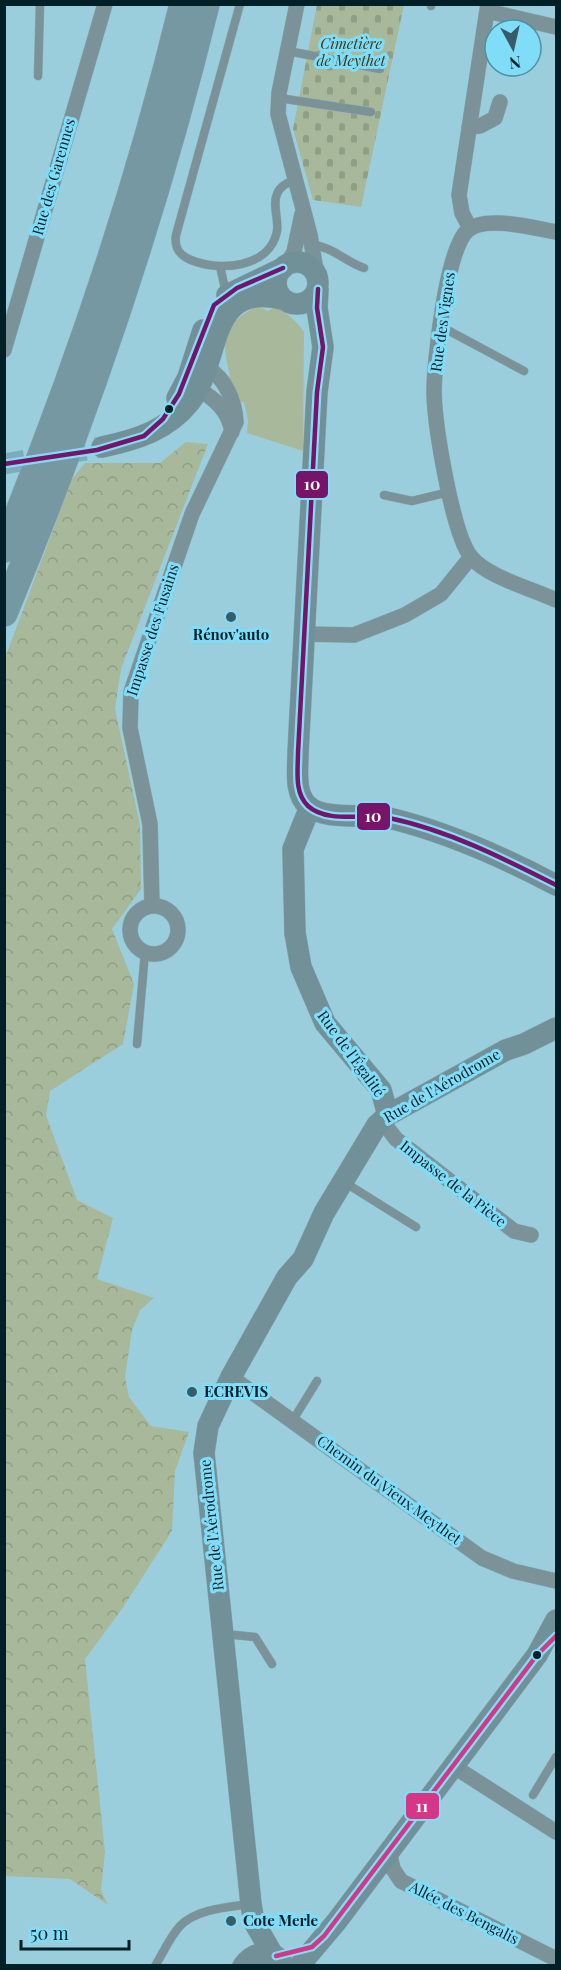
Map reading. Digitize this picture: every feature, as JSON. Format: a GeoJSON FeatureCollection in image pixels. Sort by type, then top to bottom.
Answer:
{"type":"FeatureCollection","features":[{"type":"Feature","properties":{"kind":"highway"},"geometry":{"type":"LineString","coordinates":[[4,549],[100,288],[157,103],[183,4]]}},
{"type":"Feature","properties":{"kind":"highway"},"geometry":{"type":"LineString","coordinates":[[4,613],[29,554],[123,292],[176,122],[206,4]]}},
{"type":"Feature","properties":{"kind":"street","name":"Rue des Garennes"},"geometry":{"type":"LineString","coordinates":[[4,350],[105,4]]}},
{"type":"Feature","properties":{"kind":"street"},"geometry":{"type":"LineString","coordinates":[[297,4],[279,98],[281,133],[312,245],[323,347],[317,392],[304,634],[298,781],[302,798],[309,807],[328,814],[387,817],[418,826],[525,868],[556,885]]}},
{"type":"Feature","properties":{"kind":"street"},"geometry":{"type":"LineString","coordinates":[[556,27],[487,8],[459,195],[462,213],[470,228],[492,223],[556,232]]}},
{"type":"Feature","properties":{"kind":"street"},"geometry":{"type":"LineString","coordinates":[[469,127],[489,123],[498,112],[500,102]]}},
{"type":"Feature","properties":{"kind":"street"},"geometry":{"type":"LineString","coordinates":[[302,208],[300,234],[276,281],[277,291],[300,313],[308,329],[317,392]]}},
{"type":"Feature","properties":{"kind":"street","name":"Rue des Vignes"},"geometry":{"type":"LineString","coordinates":[[470,228],[460,238],[457,247],[440,326],[435,407],[458,531],[471,557]]}},
{"type":"Feature","properties":{"kind":"street"},"geometry":{"type":"LineString","coordinates":[[102,447],[145,436],[178,415],[198,389],[208,369],[210,312],[226,295],[297,262],[307,264],[317,283]]}},
{"type":"Feature","properties":{"kind":"street"},"geometry":{"type":"LineString","coordinates":[[145,436],[175,402],[210,334],[227,313],[242,300],[269,296],[306,303],[317,283]]}},
{"type":"Feature","properties":{"kind":"street"},"geometry":{"type":"LineString","coordinates":[[210,334],[197,379],[198,389],[219,404],[230,422],[232,435]]}},
{"type":"Feature","properties":{"kind":"street","name":"Impasse des Fusains"},"geometry":{"type":"LineString","coordinates":[[152,906],[150,824],[130,728],[131,692],[192,514],[208,476],[232,435],[236,422],[236,410],[223,382],[208,369]]}},
{"type":"Feature","properties":{"kind":"street"},"geometry":{"type":"LineString","coordinates":[[304,634],[354,635],[405,615],[441,594],[471,557],[486,569],[556,600]]}},
{"type":"Feature","properties":{"kind":"street","name":"Rue de l'Égalité"},"geometry":{"type":"LineString","coordinates":[[309,807],[293,849],[295,933],[301,967],[321,1015],[346,1051],[381,1090],[385,1118]]}},
{"type":"Feature","properties":{"kind":"street"},"geometry":{"type":"LineString","coordinates":[[152,906],[160,907],[171,914],[177,933],[166,950],[159,953],[145,952],[133,941],[130,926],[137,912],[152,906]]}},
{"type":"Feature","properties":{"kind":"street","name":"Rue de l'Aérodrome"},"geometry":{"type":"LineString","coordinates":[[245,1963],[253,1913],[223,1634],[218,1523],[204,1453],[206,1438],[231,1377],[287,1277],[303,1259],[324,1213],[372,1131],[385,1118],[506,1050],[556,1028]]}},
{"type":"Feature","properties":{"kind":"street","name":"Impasse de la Pièce"},"geometry":{"type":"LineString","coordinates":[[385,1118],[396,1139],[514,1231],[522,1236],[531,1235]]}},
{"type":"Feature","properties":{"kind":"street","name":"Chemin du Vieux Meythet"},"geometry":{"type":"LineString","coordinates":[[231,1377],[491,1563],[513,1571],[556,1581]]}},
{"type":"Feature","properties":{"kind":"street"},"geometry":{"type":"LineString","coordinates":[[537,1655],[556,1620]]}},
{"type":"Feature","properties":{"kind":"street"},"geometry":{"type":"LineString","coordinates":[[299,1965],[312,1947],[337,1921],[537,1655],[556,1636]]}},
{"type":"Feature","properties":{"kind":"street"},"geometry":{"type":"LineString","coordinates":[[453,1766],[556,1832]]}},
{"type":"Feature","properties":{"kind":"street","name":"Allée des Bengalis"},"geometry":{"type":"LineString","coordinates":[[389,1851],[393,1869],[400,1881],[556,1959]]}},
{"type":"Feature","properties":{"kind":"street","name":"Rue de l'Aérodrome"},"geometry":{"type":"LineString","coordinates":[[253,1913],[278,1959]]}},
{"type":"Feature","properties":{"kind":"street"},"geometry":{"type":"LineString","coordinates":[[245,1963],[259,1953],[278,1959],[312,1947]]}},
{"type":"Feature","properties":{"kind":"lane"},"geometry":{"type":"LineString","coordinates":[[38,76],[40,4]]}},
{"type":"Feature","properties":{"kind":"lane"},"geometry":{"type":"LineString","coordinates":[[240,4],[175,240],[177,249],[183,257],[220,266],[249,262],[268,249],[277,232],[276,194],[282,186],[295,180]]}},
{"type":"Feature","properties":{"kind":"lane"},"geometry":{"type":"LineString","coordinates":[[288,51],[380,69]]}},
{"type":"Feature","properties":{"kind":"lane"},"geometry":{"type":"LineString","coordinates":[[279,98],[371,112]]}},
{"type":"Feature","properties":{"kind":"lane"},"geometry":{"type":"LineString","coordinates":[[312,245],[326,248],[348,263],[364,268]]}},
{"type":"Feature","properties":{"kind":"lane"},"geometry":{"type":"LineString","coordinates":[[220,266],[226,295]]}},
{"type":"Feature","properties":{"kind":"lane"},"geometry":{"type":"LineString","coordinates":[[440,326],[524,371]]}},
{"type":"Feature","properties":{"kind":"lane"},"geometry":{"type":"LineString","coordinates":[[384,495],[412,501],[450,491]]}},
{"type":"Feature","properties":{"kind":"lane"},"geometry":{"type":"LineString","coordinates":[[137,1044],[145,952]]}},
{"type":"Feature","properties":{"kind":"lane"},"geometry":{"type":"LineString","coordinates":[[342,1182],[416,1227]]}},
{"type":"Feature","properties":{"kind":"lane"},"geometry":{"type":"LineString","coordinates":[[293,1420],[317,1381]]}},
{"type":"Feature","properties":{"kind":"lane"},"geometry":{"type":"LineString","coordinates":[[223,1634],[255,1637],[272,1664]]}},
{"type":"Feature","properties":{"kind":"lane"},"geometry":{"type":"LineString","coordinates":[[533,1795],[556,1757]]}},
{"type":"Feature","properties":{"kind":"lane"},"geometry":{"type":"LineString","coordinates":[[156,1965],[179,1927],[186,1920],[218,1909],[253,1913]]}},
{"type":"Feature","properties":{"kind":"green space","name":"Cimetière de Meythet"},"geometry":{"type":"Polygon","coordinates":[[[317,5],[404,5],[361,207],[313,200],[293,129],[317,5]]]}},
{"type":"Feature","properties":{"kind":"green space"},"geometry":{"type":"Polygon","coordinates":[[[258,306],[268,311],[275,307],[295,321],[304,332],[303,451],[247,433],[248,420],[244,402],[238,403],[226,379],[230,375],[225,352],[228,333],[238,319],[258,306]]]}},
{"type":"Feature","properties":{"kind":"green space"},"geometry":{"type":"Polygon","coordinates":[[[186,442],[208,444],[121,669],[115,709],[140,825],[141,889],[112,929],[134,984],[123,1044],[50,1091],[46,1115],[77,1200],[113,1218],[97,1279],[154,1298],[140,1310],[132,1330],[125,1377],[129,1397],[151,1426],[189,1432],[175,1471],[172,1531],[122,1609],[85,1659],[105,1852],[101,1890],[108,1905],[70,1879],[5,1876],[5,658],[72,479],[85,463],[160,463],[186,442]]]}},
{"type":"Feature","properties":{"kind":"tunnel"},"geometry":{"type":"LineString","coordinates":[[4,464],[102,447]]}},
{"type":"Feature","properties":{"kind":"transit line","name":"10"},"geometry":{"type":"LineString","coordinates":[[4,464],[97,450],[144,436],[163,419],[179,394],[214,305],[237,288],[283,268]]}},
{"type":"Feature","properties":{"kind":"transit line","name":"10"},"geometry":{"type":"LineString","coordinates":[[318,289],[317,308],[323,347],[317,392],[298,753],[298,781],[301,795],[308,806],[326,815],[389,818],[453,837],[556,885]]}},
{"type":"Feature","properties":{"kind":"transit line","name":"11"},"geometry":{"type":"LineString","coordinates":[[276,1956],[312,1947],[324,1936],[537,1655],[556,1636]]}},
{"type":"Feature","properties":{"kind":"place","name":"Rénov'auto"},"geometry":{"type":"Point","coordinates":[231,617]}},
{"type":"Feature","properties":{"kind":"place","name":"ECREVIS"},"geometry":{"type":"Point","coordinates":[192,1392]}},
{"type":"Feature","properties":{"kind":"place","name":"Cote Merle"},"geometry":{"type":"Point","coordinates":[231,1921]}}]}
